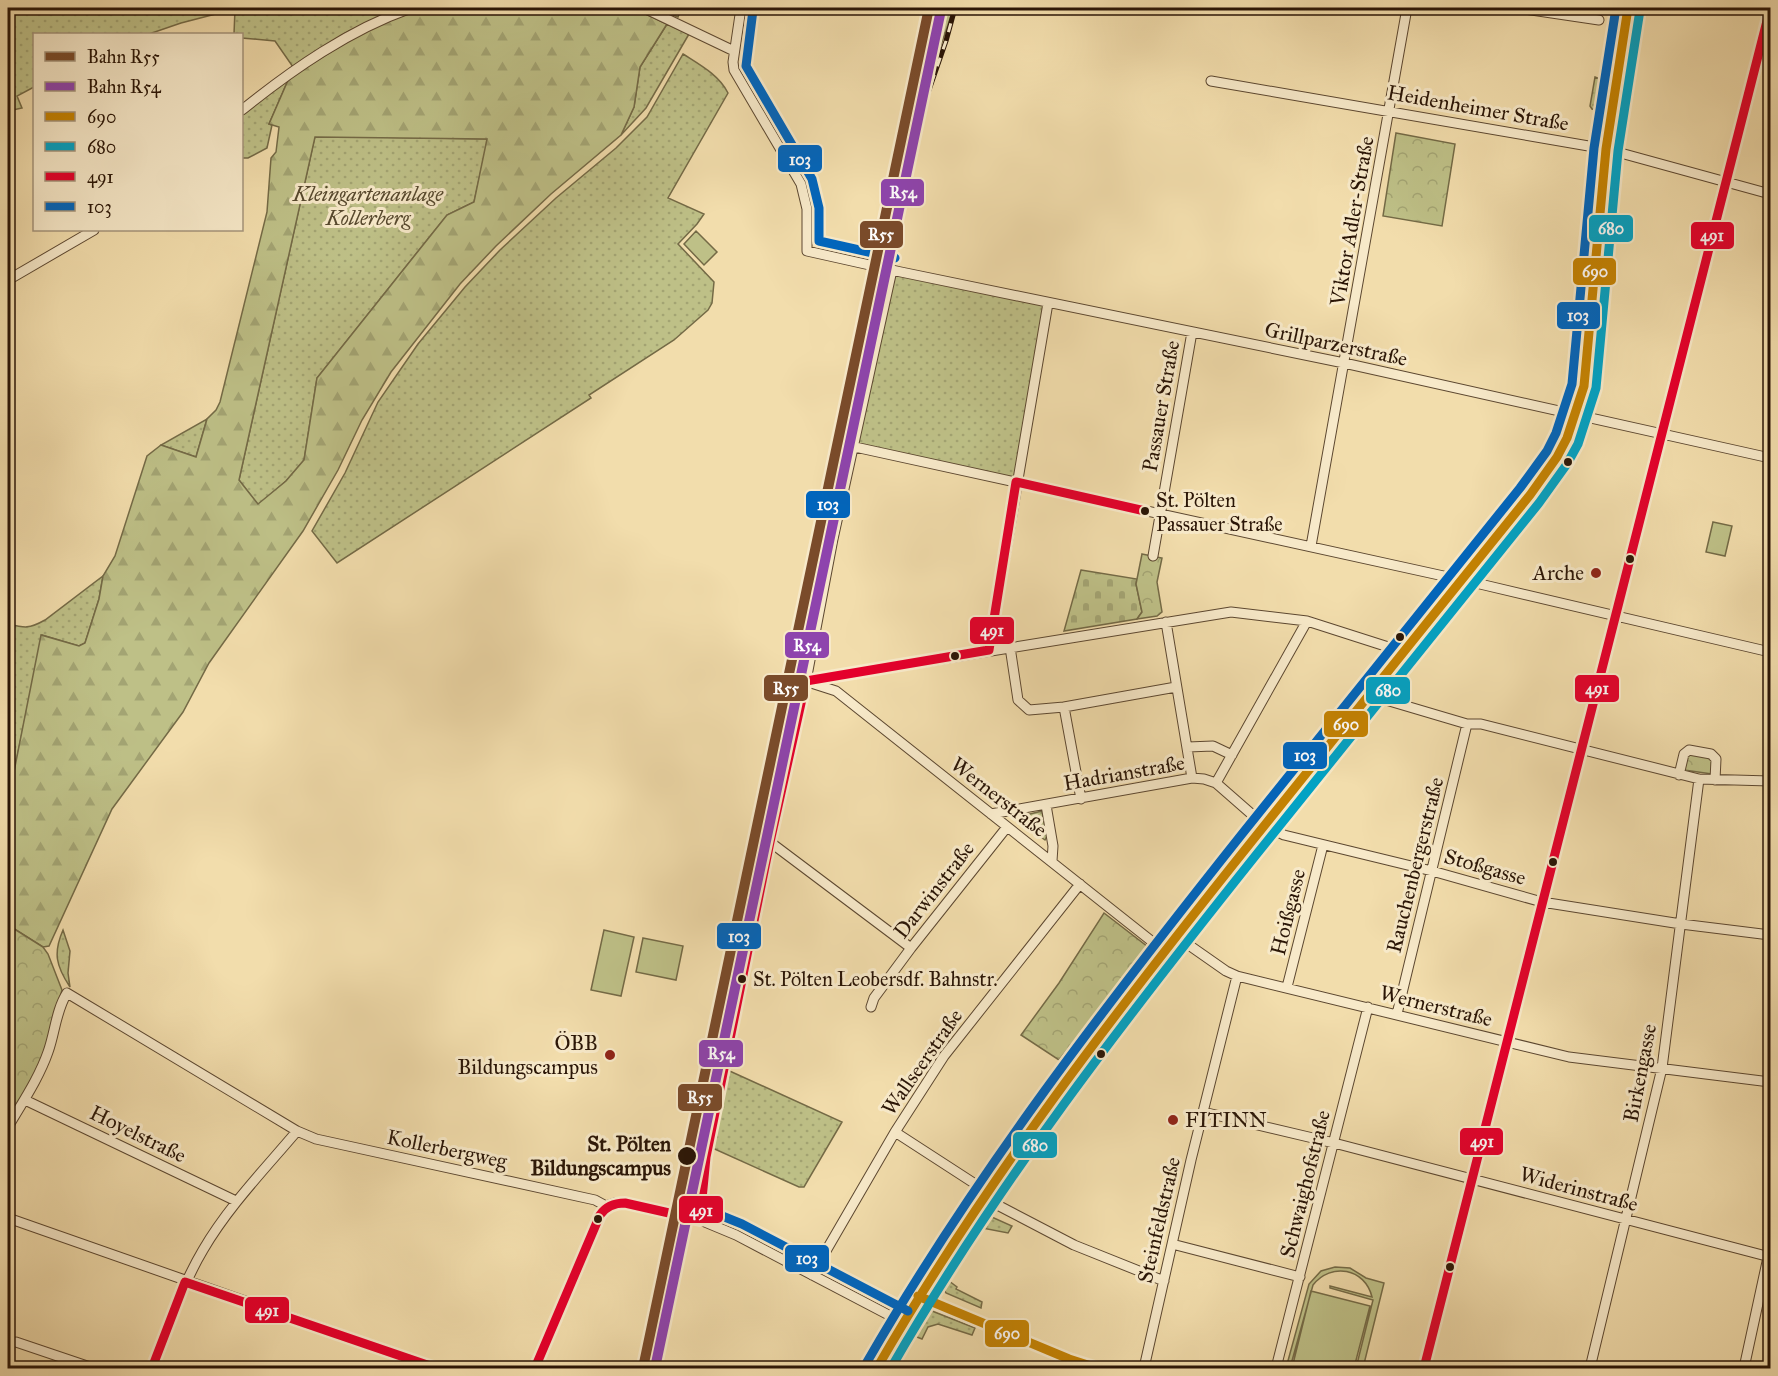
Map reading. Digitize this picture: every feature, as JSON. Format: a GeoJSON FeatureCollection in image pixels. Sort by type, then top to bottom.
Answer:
{"type":"FeatureCollection","features":[{"type":"Feature","properties":{"kind":"main road"},"geometry":{"type":"LineString","coordinates":[[877,1368],[902,1322],[984,1194],[1063,1082],[1264,825],[1530,495],[1567,438],[1586,377],[1592,286],[1606,149],[1628,8]]}},
{"type":"Feature","properties":{"kind":"street"},"geometry":{"type":"LineString","coordinates":[[243,109],[282,78],[335,45],[370,25],[411,8]]}},
{"type":"Feature","properties":{"kind":"street"},"geometry":{"type":"LineString","coordinates":[[644,8],[734,51],[741,8]]}},
{"type":"Feature","properties":{"kind":"street","name":"Viktor Adler-Straße"},"geometry":{"type":"LineString","coordinates":[[1311,546],[1407,8]]}},
{"type":"Feature","properties":{"kind":"street"},"geometry":{"type":"LineString","coordinates":[[1518,8],[1599,20]]}},
{"type":"Feature","properties":{"kind":"street"},"geometry":{"type":"LineString","coordinates":[[1424,1368],[1728,182],[1770,9]]}},
{"type":"Feature","properties":{"kind":"street","name":"Grillparzerstraße"},"geometry":{"type":"LineString","coordinates":[[734,51],[733,62],[737,78],[801,184],[807,209],[807,251],[1344,363],[1770,458]]}},
{"type":"Feature","properties":{"kind":"street","name":"Heidenheimer Straße"},"geometry":{"type":"LineString","coordinates":[[1211,81],[1606,149],[1770,194]]}},
{"type":"Feature","properties":{"kind":"street"},"geometry":{"type":"LineString","coordinates":[[8,280],[92,231]]}},
{"type":"Feature","properties":{"kind":"street"},"geometry":{"type":"LineString","coordinates":[[700,1220],[706,1157],[770,842],[806,681],[833,538],[855,447],[892,270]]}},
{"type":"Feature","properties":{"kind":"street"},"geometry":{"type":"LineString","coordinates":[[989,650],[1048,303]]}},
{"type":"Feature","properties":{"kind":"street","name":"Passauer Straße"},"geometry":{"type":"LineString","coordinates":[[1153,556],[1192,332]]}},
{"type":"Feature","properties":{"kind":"street"},"geometry":{"type":"LineString","coordinates":[[855,447],[1311,546],[1770,652]]}},
{"type":"Feature","properties":{"kind":"street"},"geometry":{"type":"LineString","coordinates":[[806,681],[1231,612],[1307,621],[1404,652]]}},
{"type":"Feature","properties":{"kind":"street"},"geometry":{"type":"LineString","coordinates":[[1216,783],[1307,621]]}},
{"type":"Feature","properties":{"kind":"street"},"geometry":{"type":"LineString","coordinates":[[1166,622],[1192,778]]}},
{"type":"Feature","properties":{"kind":"street"},"geometry":{"type":"LineString","coordinates":[[1010,647],[1018,700],[1023,707],[1029,710],[1064,707],[1176,687]]}},
{"type":"Feature","properties":{"kind":"street","name":"Wernerstraße"},"geometry":{"type":"LineString","coordinates":[[806,681],[836,691],[1164,951]]}},
{"type":"Feature","properties":{"kind":"street"},"geometry":{"type":"LineString","coordinates":[[1369,695],[1467,724],[1481,724],[1679,775],[1699,779],[1770,781]]}},
{"type":"Feature","properties":{"kind":"street"},"geometry":{"type":"LineString","coordinates":[[1064,707],[1081,799]]}},
{"type":"Feature","properties":{"kind":"street","name":"Rauchenbergerstraße"},"geometry":{"type":"LineString","coordinates":[[1397,1014],[1467,724]]}},
{"type":"Feature","properties":{"kind":"street","name":"Hadrianstraße"},"geometry":{"type":"LineString","coordinates":[[1188,747],[1213,746],[1233,755]]}},
{"type":"Feature","properties":{"kind":"street"},"geometry":{"type":"LineString","coordinates":[[1679,775],[1684,754],[1689,750],[1712,754],[1716,759],[1715,780]]}},
{"type":"Feature","properties":{"kind":"street","name":"Hadrianstraße"},"geometry":{"type":"LineString","coordinates":[[991,814],[1192,778],[1216,783],[1264,825]]}},
{"type":"Feature","properties":{"kind":"street","name":"Birkengasse"},"geometry":{"type":"LineString","coordinates":[[1590,1368],[1662,1068],[1699,779]]}},
{"type":"Feature","properties":{"kind":"street","name":"Hadrianstraße"},"geometry":{"type":"LineString","coordinates":[[1046,805],[1053,846],[1052,861]]}},
{"type":"Feature","properties":{"kind":"street","name":"Stoßgasse"},"geometry":{"type":"LineString","coordinates":[[1264,825],[1284,835],[1432,871],[1542,902],[1681,924],[1770,934]]}},
{"type":"Feature","properties":{"kind":"street","name":"Darwinstraße"},"geometry":{"type":"LineString","coordinates":[[871,1007],[873,998],[1007,827]]}},
{"type":"Feature","properties":{"kind":"street"},"geometry":{"type":"LineString","coordinates":[[770,842],[911,948]]}},
{"type":"Feature","properties":{"kind":"street","name":"Hoißgasse"},"geometry":{"type":"LineString","coordinates":[[1287,987],[1323,845]]}},
{"type":"Feature","properties":{"kind":"street","name":"Wallseerstraße"},"geometry":{"type":"LineString","coordinates":[[812,1275],[895,1132],[944,1056],[1080,884]]}},
{"type":"Feature","properties":{"kind":"street","name":"Wernerstraße"},"geometry":{"type":"LineString","coordinates":[[1176,936],[1226,971],[1237,976],[1507,1043],[1569,1057],[1770,1082]]}},
{"type":"Feature","properties":{"kind":"street","name":"Steinfeldstraße"},"geometry":{"type":"LineString","coordinates":[[1144,1368],[1237,976]]}},
{"type":"Feature","properties":{"kind":"street","name":"Kollerbergweg"},"geometry":{"type":"LineString","coordinates":[[25,1100],[46,1058],[67,993],[297,1131],[316,1138],[595,1200],[606,1206],[625,1203],[700,1220],[736,1236],[902,1322]]}},
{"type":"Feature","properties":{"kind":"street","name":"Schwaighofstraße"},"geometry":{"type":"LineString","coordinates":[[1276,1368],[1368,1007]]}},
{"type":"Feature","properties":{"kind":"street"},"geometry":{"type":"LineString","coordinates":[[8,1127],[25,1100]]}},
{"type":"Feature","properties":{"kind":"street","name":"Hoyelstraße"},"geometry":{"type":"LineString","coordinates":[[25,1100],[236,1201]]}},
{"type":"Feature","properties":{"kind":"street","name":"Widerinstraße"},"geometry":{"type":"LineString","coordinates":[[1203,1112],[1334,1143],[1627,1221],[1770,1254]]}},
{"type":"Feature","properties":{"kind":"street"},"geometry":{"type":"LineString","coordinates":[[152,1368],[186,1282],[203,1249],[236,1201],[297,1131]]}},
{"type":"Feature","properties":{"kind":"street"},"geometry":{"type":"LineString","coordinates":[[895,1132],[984,1194],[1074,1245],[1164,1281]]}},
{"type":"Feature","properties":{"kind":"street"},"geometry":{"type":"LineString","coordinates":[[535,1368],[600,1215],[606,1206]]}},
{"type":"Feature","properties":{"kind":"street"},"geometry":{"type":"LineString","coordinates":[[8,1218],[436,1368]]}},
{"type":"Feature","properties":{"kind":"street"},"geometry":{"type":"LineString","coordinates":[[1172,1244],[1300,1277]]}},
{"type":"Feature","properties":{"kind":"street"},"geometry":{"type":"LineString","coordinates":[[1744,1368],[1770,1254]]}},
{"type":"Feature","properties":{"kind":"street"},"geometry":{"type":"LineString","coordinates":[[918,1296],[1097,1368]]}},
{"type":"Feature","properties":{"kind":"street"},"geometry":{"type":"LineString","coordinates":[[16,1342],[93,1368]]}},
{"type":"Feature","properties":{"kind":"green space"},"geometry":{"type":"Polygon","coordinates":[[[8,8],[399,8],[349,31],[293,67],[275,41],[243,38],[243,33],[234,33],[235,9],[152,33],[33,33],[33,88],[17,96],[22,108],[8,111],[8,8]]]}},
{"type":"Feature","properties":{"kind":"green space"},"geometry":{"type":"Polygon","coordinates":[[[425,8],[633,8],[667,24],[640,67],[634,107],[621,135],[551,194],[496,246],[460,284],[391,372],[362,420],[338,470],[303,531],[209,663],[183,712],[112,809],[49,946],[43,947],[8,925],[8,802],[41,635],[79,646],[85,643],[99,599],[103,576],[115,556],[147,456],[161,445],[196,457],[207,419],[220,402],[267,212],[271,158],[276,152],[279,127],[269,124],[289,78],[353,38],[387,21],[425,8]],[[315,137],[239,480],[258,504],[286,481],[304,460],[317,378],[447,215],[474,202],[487,139],[315,137]]]}},
{"type":"Feature","properties":{"kind":"green space"},"geometry":{"type":"Polygon","coordinates":[[[654,8],[677,8],[681,9],[678,17],[654,8]]]}},
{"type":"Feature","properties":{"kind":"green space"},"geometry":{"type":"Polygon","coordinates":[[[945,8],[953,8],[920,106],[945,8]]]}},
{"type":"Feature","properties":{"kind":"green space"},"geometry":{"type":"Polygon","coordinates":[[[667,24],[689,34],[646,108],[621,135],[634,107],[640,67],[667,24]]]}},
{"type":"Feature","properties":{"kind":"green space"},"geometry":{"type":"Polygon","coordinates":[[[683,54],[714,76],[728,93],[668,198],[704,214],[678,244],[714,282],[712,303],[708,310],[674,340],[589,395],[591,398],[337,563],[312,531],[345,473],[378,402],[418,344],[465,287],[500,250],[556,198],[616,148],[647,117],[683,54]]]}},
{"type":"Feature","properties":{"kind":"green space"},"geometry":{"type":"Polygon","coordinates":[[[1595,77],[1602,80],[1597,110],[1590,106],[1595,77]]]}},
{"type":"Feature","properties":{"kind":"green space"},"geometry":{"type":"Polygon","coordinates":[[[289,78],[269,124],[272,125],[267,148],[248,158],[243,158],[243,114],[289,78]]]}},
{"type":"Feature","properties":{"kind":"green space"},"geometry":{"type":"Polygon","coordinates":[[[1396,133],[1455,144],[1442,226],[1383,216],[1396,133]]]}},
{"type":"Feature","properties":{"kind":"green space","name":"Kleingartenanlage Kollerberg"},"geometry":{"type":"Polygon","coordinates":[[[315,136],[488,139],[474,202],[447,215],[317,378],[304,460],[286,481],[258,505],[239,480],[315,136]]]}},
{"type":"Feature","properties":{"kind":"green space"},"geometry":{"type":"Polygon","coordinates":[[[696,231],[717,252],[704,265],[684,244],[696,231]]]}},
{"type":"Feature","properties":{"kind":"green space"},"geometry":{"type":"Polygon","coordinates":[[[892,270],[1048,303],[1016,482],[855,447],[892,270]]]}},
{"type":"Feature","properties":{"kind":"green space"},"geometry":{"type":"Polygon","coordinates":[[[207,419],[196,457],[161,445],[207,419]]]}},
{"type":"Feature","properties":{"kind":"green space"},"geometry":{"type":"Polygon","coordinates":[[[1713,522],[1732,526],[1725,556],[1706,552],[1713,522]]]}},
{"type":"Feature","properties":{"kind":"green space"},"geometry":{"type":"Polygon","coordinates":[[[1142,554],[1162,558],[1157,582],[1162,612],[1157,616],[1137,619],[1142,612],[1136,584],[1142,554]]]}},
{"type":"Feature","properties":{"kind":"green space"},"geometry":{"type":"Polygon","coordinates":[[[1081,570],[1137,579],[1142,612],[1137,619],[1064,631],[1081,570]]]}},
{"type":"Feature","properties":{"kind":"green space"},"geometry":{"type":"Polygon","coordinates":[[[103,576],[99,599],[85,643],[79,646],[42,635],[8,802],[8,624],[27,627],[40,623],[103,576]]]}},
{"type":"Feature","properties":{"kind":"green space"},"geometry":{"type":"Polygon","coordinates":[[[1690,754],[1710,757],[1714,760],[1712,774],[1684,770],[1687,756],[1690,754]]]}},
{"type":"Feature","properties":{"kind":"green space"},"geometry":{"type":"Polygon","coordinates":[[[1042,811],[1047,836],[1045,840],[1032,831],[1034,826],[1028,821],[1024,825],[1018,817],[1042,811]]]}},
{"type":"Feature","properties":{"kind":"green space"},"geometry":{"type":"Polygon","coordinates":[[[1104,913],[1148,947],[1104,1011],[1096,1014],[1059,1060],[1021,1035],[1059,983],[1104,913]]]}},
{"type":"Feature","properties":{"kind":"green space"},"geometry":{"type":"Polygon","coordinates":[[[8,925],[43,947],[62,990],[46,1051],[22,1099],[8,1121],[8,925]]]}},
{"type":"Feature","properties":{"kind":"green space"},"geometry":{"type":"Polygon","coordinates":[[[63,930],[70,951],[68,973],[70,987],[57,959],[63,930]]]}},
{"type":"Feature","properties":{"kind":"green space"},"geometry":{"type":"Polygon","coordinates":[[[604,930],[634,937],[621,996],[591,990],[604,930]]]}},
{"type":"Feature","properties":{"kind":"green space"},"geometry":{"type":"Polygon","coordinates":[[[643,938],[683,946],[676,980],[636,972],[643,938]]]}},
{"type":"Feature","properties":{"kind":"green space"},"geometry":{"type":"Polygon","coordinates":[[[723,1068],[842,1122],[804,1187],[799,1187],[708,1146],[723,1068]]]}},
{"type":"Feature","properties":{"kind":"green space"},"geometry":{"type":"Polygon","coordinates":[[[985,1214],[1012,1226],[1008,1233],[977,1227],[985,1214]]]}},
{"type":"Feature","properties":{"kind":"green space"},"geometry":{"type":"Polygon","coordinates":[[[1335,1267],[1350,1268],[1366,1278],[1384,1283],[1363,1368],[1356,1368],[1373,1300],[1330,1288],[1330,1286],[1372,1297],[1368,1287],[1355,1274],[1338,1271],[1320,1278],[1313,1285],[1290,1368],[1286,1368],[1309,1284],[1321,1271],[1335,1267]]]}},
{"type":"Feature","properties":{"kind":"green space"},"geometry":{"type":"Polygon","coordinates":[[[945,1278],[957,1287],[956,1289],[982,1302],[981,1308],[946,1293],[941,1285],[945,1278]]]}},
{"type":"Feature","properties":{"kind":"green space"},"geometry":{"type":"Polygon","coordinates":[[[1311,1291],[1370,1306],[1354,1368],[1292,1368],[1311,1291]]]}},
{"type":"Feature","properties":{"kind":"green space"},"geometry":{"type":"Polygon","coordinates":[[[932,1311],[975,1328],[972,1335],[938,1324],[928,1327],[922,1339],[912,1335],[924,1314],[932,1311]]]}},
{"type":"Feature","properties":{"kind":"railway"},"geometry":{"type":"LineString","coordinates":[[887,239],[909,165],[919,119],[955,8]]}},
{"type":"Feature","properties":{"kind":"rail line","name":"R55"},"geometry":{"type":"LineString","coordinates":[[643,1368],[929,8]]}},
{"type":"Feature","properties":{"kind":"rail line","name":"R54"},"geometry":{"type":"LineString","coordinates":[[655,1368],[941,10]]}},
{"type":"Feature","properties":{"kind":"transit line","name":"103"},"geometry":{"type":"LineString","coordinates":[[867,1362],[952,1224],[1092,1026],[1547,451],[1556,433],[1572,384],[1594,148],[1616,8]]}},
{"type":"Feature","properties":{"kind":"transit line","name":"690"},"geometry":{"type":"LineString","coordinates":[[877,1368],[962,1230],[1054,1097],[1151,968],[1530,495],[1557,457],[1567,438],[1584,386],[1606,149],[1628,8]]}},
{"type":"Feature","properties":{"kind":"transit line","name":"491"},"geometry":{"type":"LineString","coordinates":[[1424,1368],[1770,9]]}},
{"type":"Feature","properties":{"kind":"transit line","name":"103"},"geometry":{"type":"LineString","coordinates":[[753,10],[746,66],[812,179],[819,208],[819,241],[895,258]]}},
{"type":"Feature","properties":{"kind":"transit line","name":"680"},"geometry":{"type":"LineString","coordinates":[[891,1368],[931,1300],[974,1234],[1064,1104],[1111,1041],[1256,855],[1539,503],[1567,464],[1578,444],[1596,388],[1618,151],[1640,10]]}},
{"type":"Feature","properties":{"kind":"transit line","name":"103"},"geometry":{"type":"LineString","coordinates":[[688,1219],[694,1155],[712,1061],[794,679],[821,536],[880,267]]}},
{"type":"Feature","properties":{"kind":"transit line","name":"491"},"geometry":{"type":"LineString","coordinates":[[535,1368],[600,1215],[605,1209],[614,1204],[625,1203],[700,1220],[706,1157],[770,842],[806,681],[989,650],[1016,482],[1145,511]]}},
{"type":"Feature","properties":{"kind":"transit line","name":"103"},"geometry":{"type":"LineString","coordinates":[[705,1209],[742,1224],[908,1311]]}},
{"type":"Feature","properties":{"kind":"transit line","name":"491"},"geometry":{"type":"LineString","coordinates":[[152,1368],[185,1282],[436,1368]]}},
{"type":"Feature","properties":{"kind":"transit line","name":"690"},"geometry":{"type":"LineString","coordinates":[[918,1296],[1069,1359],[1097,1368]]}},
{"type":"Feature","properties":{"kind":"place","name":"St. Pölten Passauer Straße"},"geometry":{"type":"Point","coordinates":[1145,511]}},
{"type":"Feature","properties":{"kind":"place","name":"Arche"},"geometry":{"type":"Point","coordinates":[1596,573]}},
{"type":"Feature","properties":{"kind":"place","name":"St. Pölten Leobersdf. Bahnstr."},"geometry":{"type":"Point","coordinates":[742,979]}},
{"type":"Feature","properties":{"kind":"place","name":"ÖBB Bildungscampus"},"geometry":{"type":"Point","coordinates":[610,1055]}},
{"type":"Feature","properties":{"kind":"place","name":"FITINN"},"geometry":{"type":"Point","coordinates":[1173,1120]}},
{"type":"Feature","properties":{"kind":"place","name":"St. Pölten Bildungscampus"},"geometry":{"type":"Point","coordinates":[687,1156]}}]}
